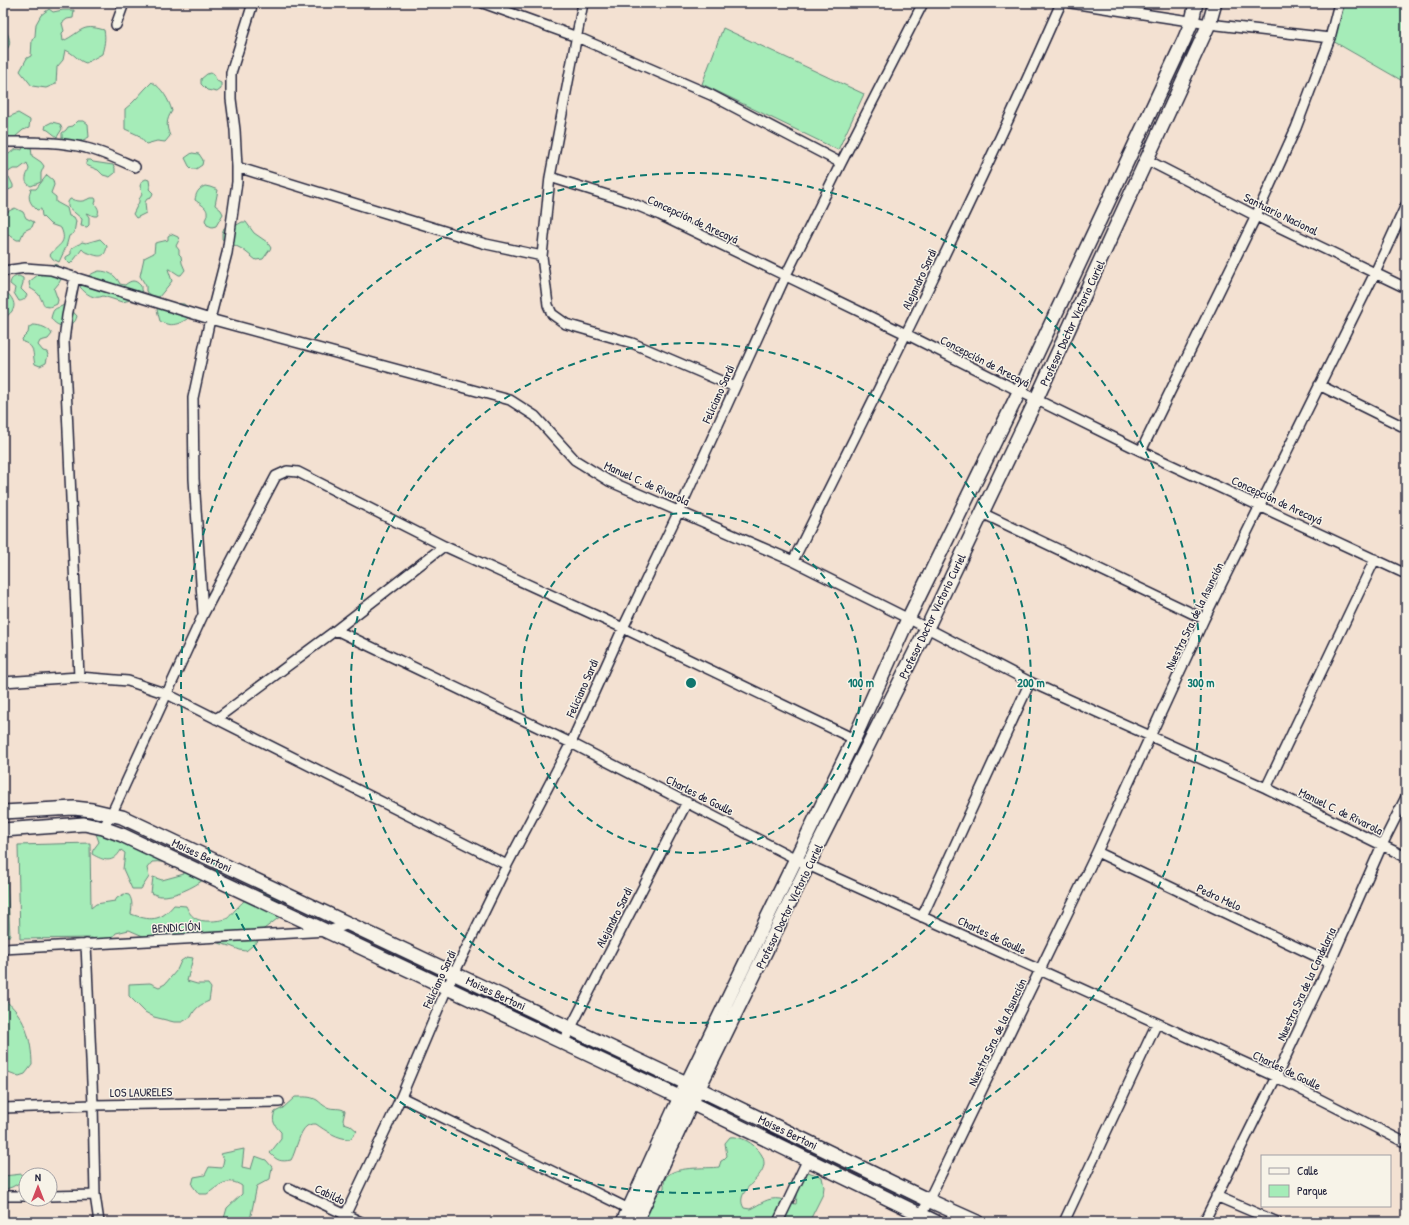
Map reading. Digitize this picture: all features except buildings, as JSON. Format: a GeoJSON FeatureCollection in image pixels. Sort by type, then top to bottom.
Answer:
{"type":"FeatureCollection","features":[{"type":"Feature","properties":{"kind":"main road","name":"Profesor Doctor Victorio Curiel"},"geometry":{"type":"LineString","coordinates":[[623,1222],[635,1215],[686,1101],[808,865],[917,624],[1019,392],[1192,21],[1196,3]]}},
{"type":"Feature","properties":{"kind":"main road","name":"Profesor Doctor Victorio Curiel"},"geometry":{"type":"LineString","coordinates":[[693,1087],[797,859],[854,739],[917,624],[982,513],[1147,160],[1209,24],[1215,3]]}},
{"type":"Feature","properties":{"kind":"main road","name":"Moises Bertoni"},"geometry":{"type":"LineString","coordinates":[[3,812],[74,808],[92,810],[122,817],[977,1222]]}},
{"type":"Feature","properties":{"kind":"main road","name":"Moises Bertoni"},"geometry":{"type":"LineString","coordinates":[[3,830],[84,824],[103,828],[122,835],[686,1101],[919,1218],[936,1222]]}},
{"type":"Feature","properties":{"kind":"street"},"geometry":{"type":"LineString","coordinates":[[116,25],[124,3]]}},
{"type":"Feature","properties":{"kind":"street"},"geometry":{"type":"LineString","coordinates":[[203,615],[194,479],[193,398],[210,319],[227,253],[237,182],[235,130],[231,99],[231,73],[253,3]]}},
{"type":"Feature","properties":{"kind":"street"},"geometry":{"type":"LineString","coordinates":[[483,3],[577,37],[711,95],[841,163]]}},
{"type":"Feature","properties":{"kind":"street"},"geometry":{"type":"LineString","coordinates":[[583,3],[550,177],[542,256],[548,305],[552,314],[566,324],[632,343],[735,387]]}},
{"type":"Feature","properties":{"kind":"street","name":"Feliciano Sardi"},"geometry":{"type":"LineString","coordinates":[[344,1218],[401,1097],[447,988],[507,865],[570,743],[679,511],[784,277],[923,3]]}},
{"type":"Feature","properties":{"kind":"street","name":"Alejandro Sardi"},"geometry":{"type":"LineString","coordinates":[[793,561],[906,334],[1029,76],[1061,3]]}},
{"type":"Feature","properties":{"kind":"street"},"geometry":{"type":"LineString","coordinates":[[1071,3],[1209,24],[1330,38]]}},
{"type":"Feature","properties":{"kind":"street"},"geometry":{"type":"LineString","coordinates":[[1141,451],[1256,216],[1296,128],[1330,38],[1339,3]]}},
{"type":"Feature","properties":{"kind":"street"},"geometry":{"type":"LineString","coordinates":[[3,142],[44,142],[86,148],[135,167]]}},
{"type":"Feature","properties":{"kind":"street","name":"Santuario Nacional"},"geometry":{"type":"LineString","coordinates":[[1147,160],[1256,216],[1406,288]]}},
{"type":"Feature","properties":{"kind":"street"},"geometry":{"type":"LineString","coordinates":[[237,167],[486,244],[542,256]]}},
{"type":"Feature","properties":{"kind":"street","name":"Concepción de Arecayá"},"geometry":{"type":"LineString","coordinates":[[550,177],[629,202],[660,215],[784,277],[906,334],[1019,392],[1141,451],[1406,574]]}},
{"type":"Feature","properties":{"kind":"street","name":"Nuestra Sra. de la Asunción"},"geometry":{"type":"LineString","coordinates":[[919,1218],[1097,852],[1204,619],[1375,273],[1406,205]]}},
{"type":"Feature","properties":{"kind":"street","name":"Manuel C. de Rivarola"},"geometry":{"type":"LineString","coordinates":[[3,271],[25,268],[51,270],[210,319],[510,400],[535,416],[575,460],[609,481],[793,561],[917,624]]}},
{"type":"Feature","properties":{"kind":"street"},"geometry":{"type":"LineString","coordinates":[[75,277],[67,316],[64,341],[79,677]]}},
{"type":"Feature","properties":{"kind":"street"},"geometry":{"type":"LineString","coordinates":[[1319,385],[1406,428]]}},
{"type":"Feature","properties":{"kind":"street"},"geometry":{"type":"LineString","coordinates":[[103,828],[111,815],[203,615],[276,476],[286,471],[298,472],[444,546],[623,628],[854,739]]}},
{"type":"Feature","properties":{"kind":"street"},"geometry":{"type":"LineString","coordinates":[[982,513],[1204,619]]}},
{"type":"Feature","properties":{"kind":"street"},"geometry":{"type":"LineString","coordinates":[[216,719],[336,630],[444,546]]}},
{"type":"Feature","properties":{"kind":"street"},"geometry":{"type":"LineString","coordinates":[[1266,788],[1376,559]]}},
{"type":"Feature","properties":{"kind":"street"},"geometry":{"type":"LineString","coordinates":[[917,624],[1030,682],[1150,736]]}},
{"type":"Feature","properties":{"kind":"street","name":"Charles de Goulle"},"geometry":{"type":"LineString","coordinates":[[336,630],[570,743],[808,865],[1276,1077],[1406,1143]]}},
{"type":"Feature","properties":{"kind":"street"},"geometry":{"type":"LineString","coordinates":[[3,682],[79,677],[128,681],[167,694],[507,865]]}},
{"type":"Feature","properties":{"kind":"street"},"geometry":{"type":"LineString","coordinates":[[922,916],[1030,682]]}},
{"type":"Feature","properties":{"kind":"street","name":"Manuel C. de Rivarola"},"geometry":{"type":"LineString","coordinates":[[1150,736],[1266,788],[1406,857]]}},
{"type":"Feature","properties":{"kind":"street","name":"Nuestra Sra de la Candelaria"},"geometry":{"type":"LineString","coordinates":[[1204,1222],[1276,1077],[1330,963],[1382,845],[1406,797]]}},
{"type":"Feature","properties":{"kind":"street","name":"Alejandro Sardi"},"geometry":{"type":"LineString","coordinates":[[563,1043],[687,802]]}},
{"type":"Feature","properties":{"kind":"street","name":"Pedro Melo"},"geometry":{"type":"LineString","coordinates":[[1097,852],[1330,963]]}},
{"type":"Feature","properties":{"kind":"street","name":"BENDICIÓN"},"geometry":{"type":"LineString","coordinates":[[3,949],[328,931],[350,924]]}},
{"type":"Feature","properties":{"kind":"street"},"geometry":{"type":"LineString","coordinates":[[86,944],[93,1105],[95,1195],[99,1222]]}},
{"type":"Feature","properties":{"kind":"street"},"geometry":{"type":"LineString","coordinates":[[1064,1222],[1157,1023]]}},
{"type":"Feature","properties":{"kind":"street"},"geometry":{"type":"LineString","coordinates":[[401,1097],[635,1215]]}},
{"type":"Feature","properties":{"kind":"street","name":"LOS LAURELES"},"geometry":{"type":"LineString","coordinates":[[3,1108],[279,1102]]}},
{"type":"Feature","properties":{"kind":"street"},"geometry":{"type":"LineString","coordinates":[[778,1222],[807,1161]]}},
{"type":"Feature","properties":{"kind":"street","name":"Cabildo"},"geometry":{"type":"LineString","coordinates":[[289,1188],[344,1218],[361,1222]]}},
{"type":"Feature","properties":{"kind":"street"},"geometry":{"type":"LineString","coordinates":[[58,1196],[95,1195]]}},
{"type":"Feature","properties":{"kind":"street"},"geometry":{"type":"LineString","coordinates":[[3,1196],[18,1196]]}},
{"type":"Feature","properties":{"kind":"street"},"geometry":{"type":"LineString","coordinates":[[1216,1196],[1276,1222]]}},
{"type":"Feature","properties":{"kind":"green space"},"geometry":{"type":"Polygon","coordinates":[[[1338,3],[1406,3],[1406,83],[1331,40],[1338,3]]]}},
{"type":"Feature","properties":{"kind":"green space"},"geometry":{"type":"Polygon","coordinates":[[[49,9],[53,12],[74,10],[73,18],[67,19],[62,23],[64,31],[62,33],[63,41],[86,28],[104,30],[105,39],[102,54],[86,63],[65,50],[63,60],[57,67],[56,84],[46,88],[32,86],[20,71],[27,58],[31,56],[32,40],[35,36],[36,24],[41,15],[49,9]]]}},
{"type":"Feature","properties":{"kind":"green space"},"geometry":{"type":"Polygon","coordinates":[[[3,27],[8,35],[10,44],[9,47],[3,52],[3,27]]]}},
{"type":"Feature","properties":{"kind":"green space"},"geometry":{"type":"Polygon","coordinates":[[[723,28],[864,94],[838,150],[702,84],[723,28]]]}},
{"type":"Feature","properties":{"kind":"green space"},"geometry":{"type":"Polygon","coordinates":[[[211,73],[217,81],[221,83],[221,89],[217,92],[207,90],[201,84],[201,79],[207,74],[211,73]]]}},
{"type":"Feature","properties":{"kind":"green space"},"geometry":{"type":"Polygon","coordinates":[[[152,82],[162,91],[171,107],[172,111],[167,123],[170,136],[165,142],[157,141],[146,144],[138,135],[125,129],[125,109],[152,82]]]}},
{"type":"Feature","properties":{"kind":"green space"},"geometry":{"type":"Polygon","coordinates":[[[18,113],[30,120],[29,128],[23,130],[15,137],[3,139],[3,117],[6,118],[18,113]]]}},
{"type":"Feature","properties":{"kind":"green space"},"geometry":{"type":"Polygon","coordinates":[[[78,121],[84,121],[88,124],[89,137],[76,142],[68,142],[62,139],[62,133],[78,121]]]}},
{"type":"Feature","properties":{"kind":"green space"},"geometry":{"type":"Polygon","coordinates":[[[52,122],[60,124],[62,129],[57,137],[45,129],[46,125],[52,122]]]}},
{"type":"Feature","properties":{"kind":"green space"},"geometry":{"type":"Polygon","coordinates":[[[29,144],[31,147],[32,156],[44,166],[41,173],[41,182],[31,186],[26,180],[29,169],[27,163],[19,169],[13,169],[4,175],[3,174],[3,153],[9,154],[18,149],[22,150],[23,146],[29,144]]]}},
{"type":"Feature","properties":{"kind":"green space"},"geometry":{"type":"Polygon","coordinates":[[[192,153],[199,154],[203,160],[202,165],[196,169],[192,169],[189,166],[185,158],[192,153]]]}},
{"type":"Feature","properties":{"kind":"green space"},"geometry":{"type":"Polygon","coordinates":[[[87,160],[113,165],[115,168],[115,173],[110,177],[103,175],[98,170],[86,165],[87,160]]]}},
{"type":"Feature","properties":{"kind":"green space"},"geometry":{"type":"Polygon","coordinates":[[[47,175],[53,180],[54,185],[51,193],[56,197],[56,202],[67,208],[69,216],[74,217],[76,221],[74,233],[69,236],[59,262],[53,259],[50,255],[63,241],[63,233],[61,228],[50,224],[42,216],[41,209],[37,210],[29,198],[31,189],[36,189],[47,175]]]}},
{"type":"Feature","properties":{"kind":"green space"},"geometry":{"type":"Polygon","coordinates":[[[3,177],[9,177],[13,188],[6,191],[3,189],[3,177]]]}},
{"type":"Feature","properties":{"kind":"green space"},"geometry":{"type":"Polygon","coordinates":[[[146,179],[149,180],[149,189],[153,193],[151,198],[147,199],[145,202],[146,213],[136,218],[133,214],[142,194],[140,186],[142,181],[146,179]]]}},
{"type":"Feature","properties":{"kind":"green space"},"geometry":{"type":"Polygon","coordinates":[[[205,186],[218,190],[215,205],[223,214],[216,226],[212,227],[207,225],[205,220],[207,210],[195,200],[198,192],[205,186]]]}},
{"type":"Feature","properties":{"kind":"green space"},"geometry":{"type":"Polygon","coordinates":[[[95,198],[96,200],[95,204],[98,214],[97,216],[94,216],[86,213],[89,217],[89,225],[87,227],[81,226],[82,219],[68,207],[68,202],[70,199],[82,201],[95,198]]]}},
{"type":"Feature","properties":{"kind":"green space"},"geometry":{"type":"Polygon","coordinates":[[[15,208],[23,212],[26,218],[34,222],[32,227],[24,231],[20,240],[17,240],[9,235],[3,236],[3,214],[15,208]]]}},
{"type":"Feature","properties":{"kind":"green space"},"geometry":{"type":"Polygon","coordinates":[[[242,222],[246,222],[254,233],[267,242],[271,248],[263,259],[256,260],[242,249],[222,239],[224,228],[235,226],[242,222]]]}},
{"type":"Feature","properties":{"kind":"green space"},"geometry":{"type":"Polygon","coordinates":[[[171,234],[178,237],[179,240],[176,246],[179,250],[185,270],[181,275],[179,275],[168,269],[172,281],[159,297],[148,294],[146,291],[146,286],[140,276],[144,258],[154,253],[155,243],[168,240],[168,236],[171,234]]]}},
{"type":"Feature","properties":{"kind":"green space"},"geometry":{"type":"Polygon","coordinates":[[[100,239],[107,246],[105,253],[102,256],[85,252],[82,249],[70,264],[66,260],[66,257],[71,254],[71,249],[82,242],[86,243],[100,239]]]}},
{"type":"Feature","properties":{"kind":"green space"},"geometry":{"type":"Polygon","coordinates":[[[54,264],[57,265],[63,275],[54,289],[58,300],[57,304],[47,307],[43,304],[38,294],[30,288],[29,282],[54,264]]]}},
{"type":"Feature","properties":{"kind":"green space"},"geometry":{"type":"Polygon","coordinates":[[[99,271],[111,274],[120,284],[125,285],[133,281],[137,282],[141,286],[141,290],[144,295],[143,300],[122,302],[103,296],[93,297],[88,294],[80,287],[81,284],[93,273],[99,271]]]}},
{"type":"Feature","properties":{"kind":"green space"},"geometry":{"type":"Polygon","coordinates":[[[19,276],[23,278],[21,289],[27,295],[22,301],[19,301],[14,293],[15,288],[10,284],[13,278],[19,276]]]}},
{"type":"Feature","properties":{"kind":"green space"},"geometry":{"type":"Polygon","coordinates":[[[3,289],[10,296],[14,305],[11,312],[4,318],[3,318],[3,289]]]}},
{"type":"Feature","properties":{"kind":"green space"},"geometry":{"type":"Polygon","coordinates":[[[171,303],[184,304],[189,308],[190,317],[183,322],[172,325],[160,321],[157,310],[158,307],[171,303]]]}},
{"type":"Feature","properties":{"kind":"green space"},"geometry":{"type":"Polygon","coordinates":[[[64,305],[68,306],[77,316],[73,324],[69,326],[61,326],[54,322],[51,318],[55,309],[64,305]]]}},
{"type":"Feature","properties":{"kind":"green space"},"geometry":{"type":"Polygon","coordinates":[[[33,325],[44,327],[52,334],[48,339],[40,341],[38,345],[43,351],[47,352],[48,355],[46,363],[40,366],[35,364],[32,348],[23,342],[22,339],[28,333],[29,327],[33,325]]]}},
{"type":"Feature","properties":{"kind":"green space"},"geometry":{"type":"Polygon","coordinates":[[[94,828],[204,879],[190,888],[178,893],[166,896],[157,895],[151,893],[153,877],[162,880],[184,874],[183,871],[165,863],[152,862],[147,868],[149,877],[141,889],[132,889],[123,869],[125,853],[121,850],[115,858],[108,860],[104,860],[92,854],[99,842],[94,828]]]}},
{"type":"Feature","properties":{"kind":"green space"},"geometry":{"type":"Polygon","coordinates":[[[90,843],[91,908],[96,904],[115,901],[124,894],[129,895],[131,900],[131,914],[144,918],[149,919],[164,915],[174,905],[186,906],[189,912],[198,920],[215,921],[227,918],[251,895],[265,889],[277,894],[281,916],[260,932],[258,941],[246,951],[210,941],[143,936],[129,930],[116,933],[108,943],[100,942],[92,938],[20,939],[18,845],[90,843]]]}},
{"type":"Feature","properties":{"kind":"green space"},"geometry":{"type":"Polygon","coordinates":[[[3,877],[7,877],[10,936],[3,936],[3,877]]]}},
{"type":"Feature","properties":{"kind":"green space"},"geometry":{"type":"Polygon","coordinates":[[[187,957],[193,958],[187,981],[197,984],[208,984],[211,988],[209,1001],[198,1007],[191,1017],[182,1022],[174,1022],[154,1017],[145,1012],[129,996],[129,984],[150,983],[159,987],[165,984],[177,970],[181,961],[187,957]]]}},
{"type":"Feature","properties":{"kind":"green space"},"geometry":{"type":"Polygon","coordinates":[[[3,999],[21,1019],[30,1046],[32,1065],[25,1074],[19,1076],[3,1070],[3,999]]]}},
{"type":"Feature","properties":{"kind":"green space"},"geometry":{"type":"Polygon","coordinates":[[[295,1097],[312,1098],[323,1105],[345,1111],[343,1120],[344,1123],[350,1125],[357,1131],[350,1139],[346,1139],[332,1134],[316,1124],[309,1125],[302,1132],[291,1160],[282,1161],[275,1158],[270,1153],[281,1139],[281,1132],[274,1123],[273,1118],[275,1112],[283,1108],[295,1097]]]}},
{"type":"Feature","properties":{"kind":"green space"},"geometry":{"type":"Polygon","coordinates":[[[730,1137],[742,1139],[753,1145],[762,1155],[764,1164],[761,1172],[744,1193],[742,1200],[744,1208],[750,1209],[764,1201],[771,1199],[796,1204],[799,1179],[804,1173],[808,1172],[822,1177],[824,1187],[823,1194],[809,1222],[639,1222],[650,1198],[657,1195],[664,1188],[665,1180],[669,1175],[674,1172],[690,1168],[719,1167],[721,1161],[727,1156],[725,1143],[730,1137]]]}},
{"type":"Feature","properties":{"kind":"green space"},"geometry":{"type":"Polygon","coordinates":[[[244,1149],[242,1167],[251,1169],[255,1156],[266,1160],[272,1167],[270,1179],[257,1186],[251,1222],[223,1222],[227,1208],[242,1194],[242,1186],[237,1183],[227,1182],[219,1185],[207,1194],[199,1194],[192,1185],[194,1177],[205,1175],[209,1167],[222,1168],[224,1159],[220,1154],[244,1149]]]}},
{"type":"Feature","properties":{"kind":"green space"},"geometry":{"type":"Polygon","coordinates":[[[18,1174],[18,1184],[3,1190],[3,1176],[18,1174]]]}}]}
